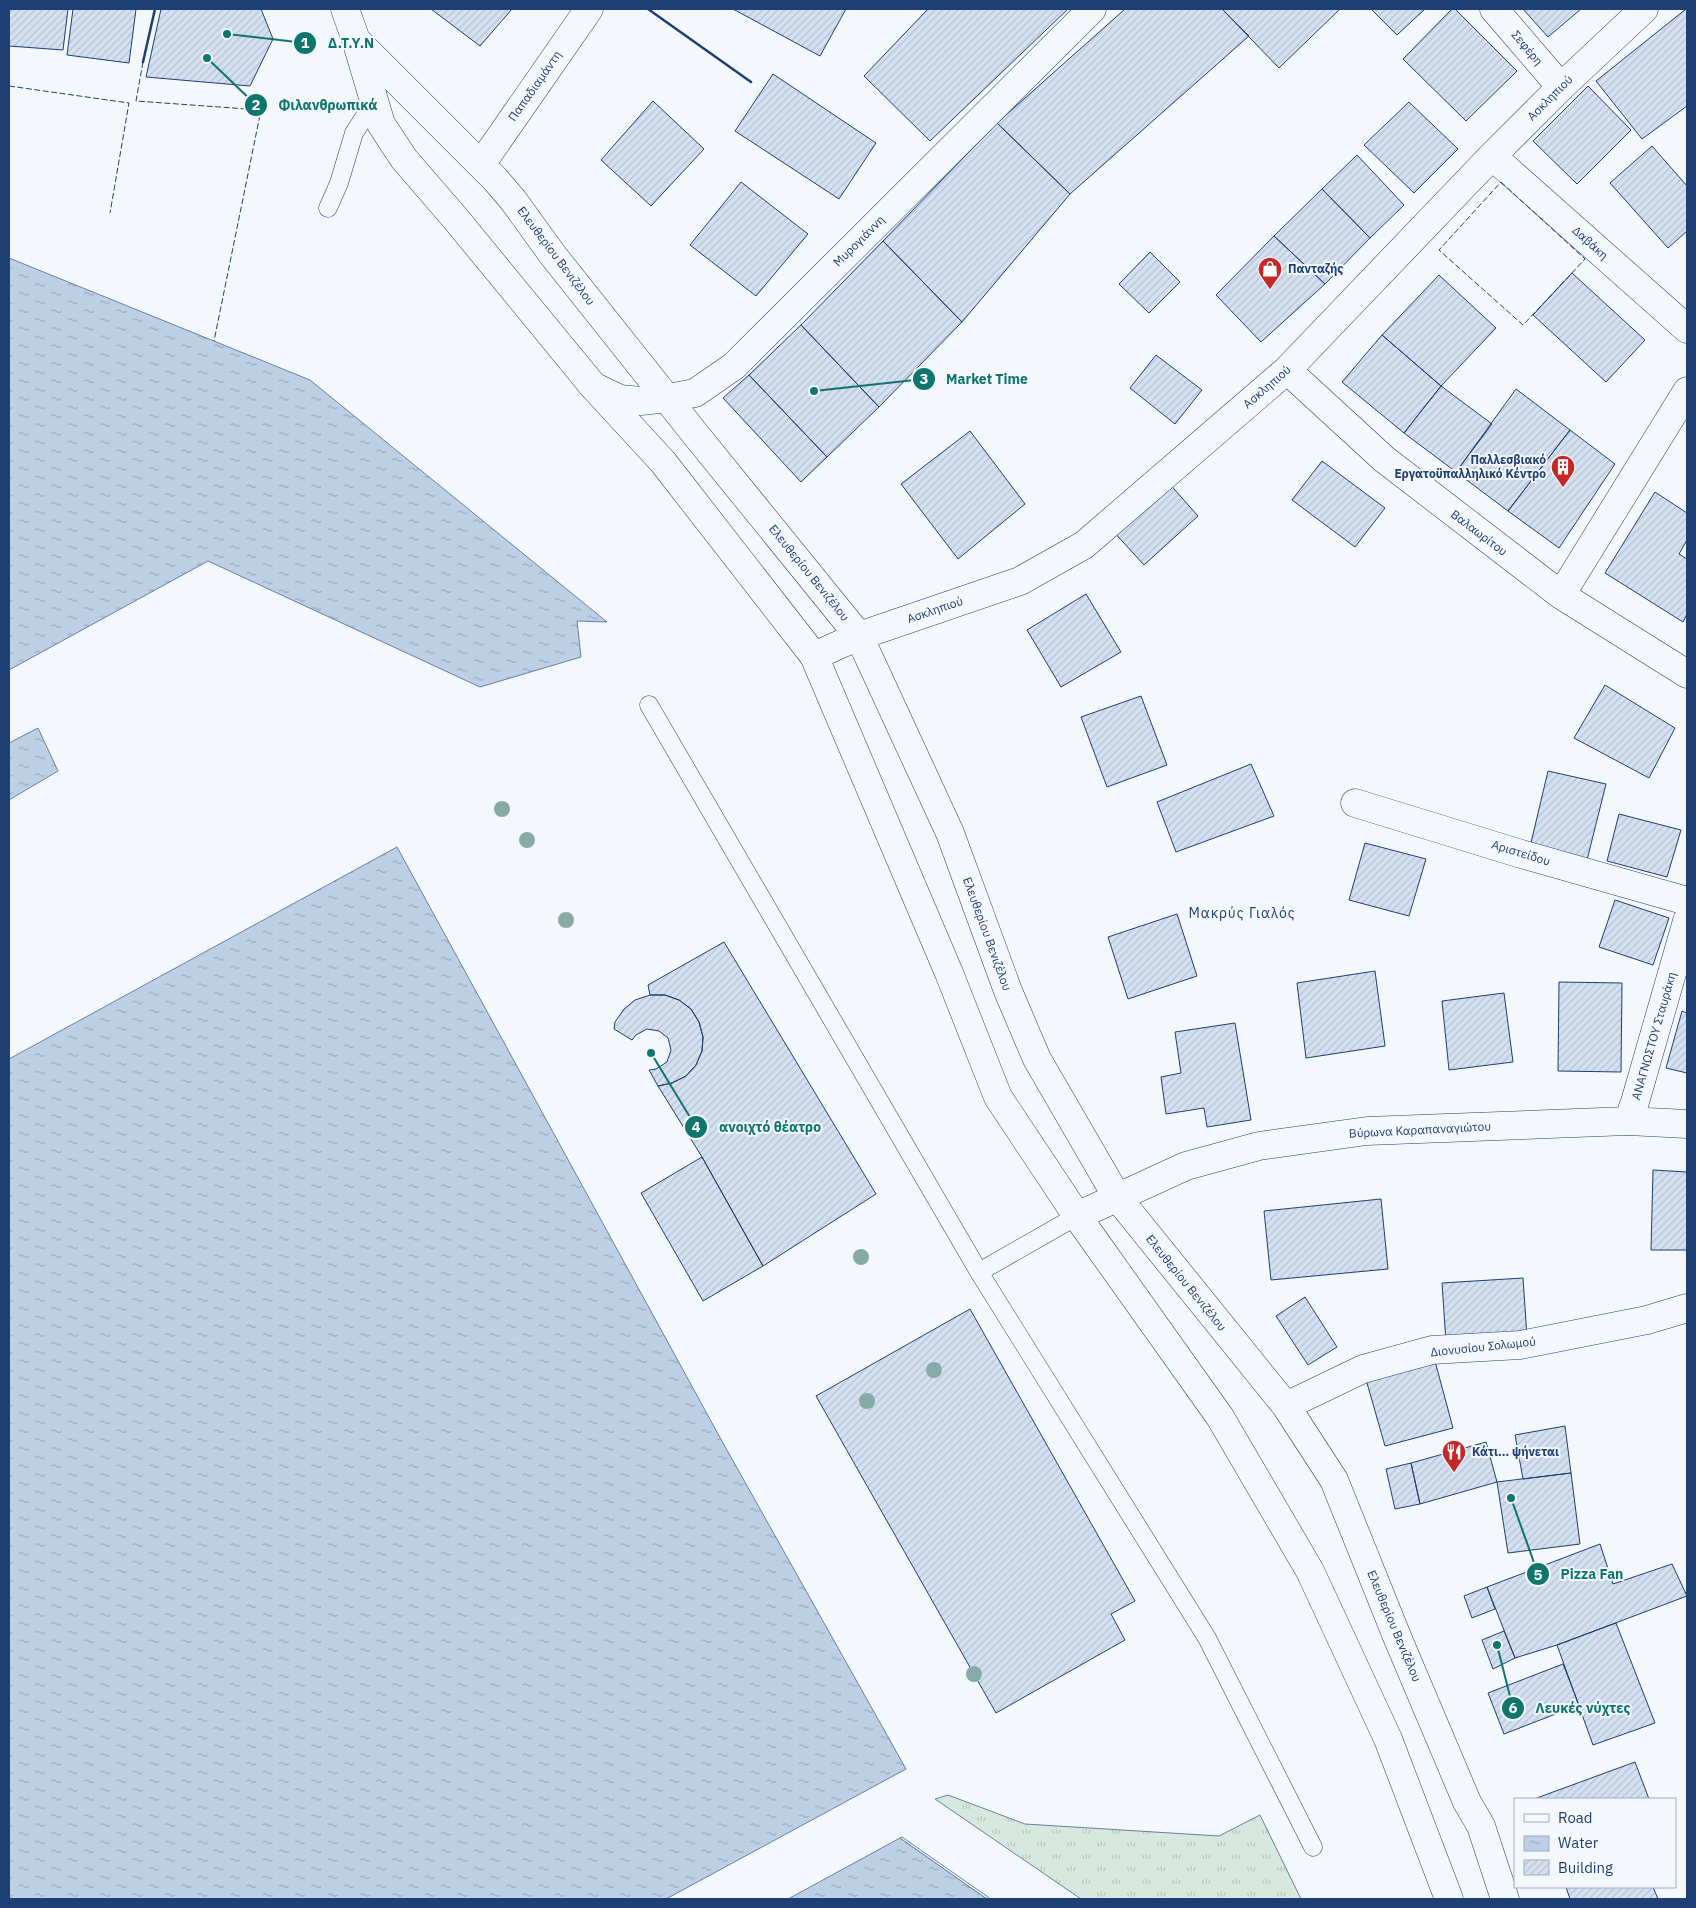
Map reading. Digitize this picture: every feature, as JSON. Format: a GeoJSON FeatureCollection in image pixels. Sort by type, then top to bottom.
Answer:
{"type":"FeatureCollection","features":[{"type":"Feature","properties":{"kind":"street","name":"Ελευθερίου Βενιζέλου"},"geometry":{"type":"LineString","coordinates":[[345,9],[381,124],[404,159],[466,231],[593,386],[663,462],[814,656],[950,973],[998,1097],[1076,1216],[1220,1417],[1310,1571],[1388,1739],[1449,1899]]}},
{"type":"Feature","properties":{"kind":"street","name":"Παπαδιαμάντη"},"geometry":{"type":"LineString","coordinates":[[482,163],[589,9]]}},
{"type":"Feature","properties":{"kind":"street","name":"Μυρογιάννη"},"geometry":{"type":"LineString","coordinates":[[593,386],[620,399],[641,401],[668,398],[695,393],[734,366],[1092,9]]}},
{"type":"Feature","properties":{"kind":"street","name":"Σεφέρη"},"geometry":{"type":"LineString","coordinates":[[1494,9],[1561,87]]}},
{"type":"Feature","properties":{"kind":"street","name":"Ασκληπιού"},"geometry":{"type":"LineString","coordinates":[[814,656],[859,636],[1020,581],[1084,545],[1287,370],[1492,156],[1561,87],[1644,9]]}},
{"type":"Feature","properties":{"kind":"street","name":"Ελευθερίου Βενιζέλου"},"geometry":{"type":"LineString","coordinates":[[356,40],[482,163],[513,200],[552,254],[859,636],[950,833],[1008,991],[1037,1059],[1116,1197],[1286,1406],[1334,1480],[1398,1639],[1467,1802],[1481,1826],[1506,1899]]}},
{"type":"Feature","properties":{"kind":"street","name":"Δαβάκη"},"geometry":{"type":"LineString","coordinates":[[1492,156],[1687,329]]}},
{"type":"Feature","properties":{"kind":"street","name":"Βαλαωρίτου"},"geometry":{"type":"LineString","coordinates":[[1287,370],[1384,459],[1561,595],[1687,674]]}},
{"type":"Feature","properties":{"kind":"street"},"geometry":{"type":"LineString","coordinates":[[1561,595],[1687,390]]}},
{"type":"Feature","properties":{"kind":"street","name":"Αριστείδου"},"geometry":{"type":"LineString","coordinates":[[1355,803],[1518,853],[1687,901]]}},
{"type":"Feature","properties":{"kind":"street","name":"ΑΝΑΓΝΩΣΤΟΥ Σταυράκη"},"geometry":{"type":"LineString","coordinates":[[1628,1121],[1687,921]]}},
{"type":"Feature","properties":{"kind":"street","name":"Βύρωνα Καραπαναγιώτου"},"geometry":{"type":"LineString","coordinates":[[1076,1216],[1186,1166],[1259,1146],[1367,1131],[1628,1121],[1687,1124]]}},
{"type":"Feature","properties":{"kind":"street","name":"Διονυσίου Σολωμού"},"geometry":{"type":"LineString","coordinates":[[1286,1406],[1363,1369],[1432,1350],[1520,1345],[1647,1320],[1687,1308]]}},
{"type":"Feature","properties":{"kind":"lane"},"geometry":{"type":"LineString","coordinates":[[328,208],[339,183],[354,133],[374,102]]}},
{"type":"Feature","properties":{"kind":"lane"},"geometry":{"type":"LineString","coordinates":[[650,705],[979,1272],[1207,1638],[1313,1847]]}},
{"type":"Feature","properties":{"kind":"lane"},"geometry":{"type":"LineString","coordinates":[[979,1272],[1076,1216]]}},
{"type":"Feature","properties":{"kind":"green space"},"geometry":{"type":"Polygon","coordinates":[[[948,1795],[1025,1824],[1219,1836],[1260,1815],[1301,1899],[1081,1899],[935,1799],[948,1795]]]}},
{"type":"Feature","properties":{"kind":"water"},"geometry":{"type":"Polygon","coordinates":[[[9,258],[310,380],[607,622],[577,621],[581,657],[480,687],[208,561],[9,670],[9,258]]]}},
{"type":"Feature","properties":{"kind":"water"},"geometry":{"type":"Polygon","coordinates":[[[38,728],[58,771],[9,800],[9,743],[38,728]]]}},
{"type":"Feature","properties":{"kind":"water"},"geometry":{"type":"Polygon","coordinates":[[[397,847],[723,1443],[906,1769],[666,1899],[9,1899],[9,1059],[397,847]]]}},
{"type":"Feature","properties":{"kind":"water"},"geometry":{"type":"Polygon","coordinates":[[[900,1838],[987,1899],[788,1899],[900,1838]]]}},
{"type":"Feature","properties":{"kind":"pier"},"geometry":{"type":"Polygon","coordinates":[[[902,1837],[988,1897],[989,1899],[900,1838],[902,1837]]]}},
{"type":"Feature","properties":{"kind":"building"},"geometry":{"type":"Polygon","coordinates":[[[9,9],[68,9],[63,50],[9,46],[9,9]]]}},
{"type":"Feature","properties":{"kind":"building"},"geometry":{"type":"Polygon","coordinates":[[[73,9],[136,9],[129,63],[67,55],[73,9]]]}},
{"type":"Feature","properties":{"kind":"building"},"geometry":{"type":"Polygon","coordinates":[[[161,9],[261,9],[273,39],[250,86],[146,77],[161,9]]]}},
{"type":"Feature","properties":{"kind":"building"},"geometry":{"type":"Polygon","coordinates":[[[431,9],[512,9],[480,46],[431,9]]]}},
{"type":"Feature","properties":{"kind":"building"},"geometry":{"type":"Polygon","coordinates":[[[733,9],[846,9],[820,56],[733,9]]]}},
{"type":"Feature","properties":{"kind":"building"},"geometry":{"type":"Polygon","coordinates":[[[928,9],[1068,9],[930,141],[864,76],[928,9]]]}},
{"type":"Feature","properties":{"kind":"building"},"geometry":{"type":"Polygon","coordinates":[[[1125,9],[1222,9],[1249,36],[1070,194],[997,123],[1125,9]]]}},
{"type":"Feature","properties":{"kind":"building"},"geometry":{"type":"Polygon","coordinates":[[[1222,9],[1340,9],[1279,68],[1222,9]]]}},
{"type":"Feature","properties":{"kind":"building"},"geometry":{"type":"Polygon","coordinates":[[[1371,9],[1425,9],[1397,35],[1371,9]]]}},
{"type":"Feature","properties":{"kind":"building"},"geometry":{"type":"Polygon","coordinates":[[[1452,9],[1455,9],[1517,71],[1466,121],[1403,59],[1452,9]]]}},
{"type":"Feature","properties":{"kind":"building"},"geometry":{"type":"Polygon","coordinates":[[[1523,9],[1581,9],[1548,37],[1523,9]]]}},
{"type":"Feature","properties":{"kind":"building"},"geometry":{"type":"Polygon","coordinates":[[[1686,9],[1687,106],[1642,139],[1596,81],[1686,9]]]}},
{"type":"Feature","properties":{"kind":"building"},"geometry":{"type":"Polygon","coordinates":[[[773,74],[876,143],[839,199],[735,131],[773,74]]]}},
{"type":"Feature","properties":{"kind":"building"},"geometry":{"type":"Polygon","coordinates":[[[1588,86],[1631,130],[1577,184],[1533,141],[1588,86]]]}},
{"type":"Feature","properties":{"kind":"building"},"geometry":{"type":"Polygon","coordinates":[[[653,101],[704,149],[651,206],[601,160],[653,101]]]}},
{"type":"Feature","properties":{"kind":"building"},"geometry":{"type":"Polygon","coordinates":[[[1409,102],[1458,149],[1414,193],[1364,145],[1409,102]]]}},
{"type":"Feature","properties":{"kind":"building"},"geometry":{"type":"Polygon","coordinates":[[[997,123],[1070,194],[962,322],[883,241],[997,123]]]}},
{"type":"Feature","properties":{"kind":"building"},"geometry":{"type":"Polygon","coordinates":[[[1652,146],[1687,186],[1687,231],[1668,248],[1610,183],[1652,146]]]}},
{"type":"Feature","properties":{"kind":"building"},"geometry":{"type":"Polygon","coordinates":[[[1357,155],[1404,205],[1370,238],[1322,189],[1357,155]]]}},
{"type":"Feature","properties":{"kind":"building"},"geometry":{"type":"Polygon","coordinates":[[[741,182],[808,234],[756,296],[690,245],[741,182]]]}},
{"type":"Feature","properties":{"kind":"building"},"geometry":{"type":"Polygon","coordinates":[[[1322,189],[1370,238],[1325,284],[1274,236],[1322,189]]]}},
{"type":"Feature","properties":{"kind":"building","name":"Πανταζής"},"geometry":{"type":"Polygon","coordinates":[[[1274,236],[1325,284],[1261,342],[1216,295],[1274,236]]]}},
{"type":"Feature","properties":{"kind":"building"},"geometry":{"type":"Polygon","coordinates":[[[883,241],[962,322],[879,407],[801,325],[883,241]]]}},
{"type":"Feature","properties":{"kind":"building"},"geometry":{"type":"Polygon","coordinates":[[[1150,252],[1180,282],[1149,313],[1119,284],[1150,252]]]}},
{"type":"Feature","properties":{"kind":"building"},"geometry":{"type":"Polygon","coordinates":[[[1572,273],[1645,340],[1606,382],[1533,315],[1572,273]]]}},
{"type":"Feature","properties":{"kind":"building"},"geometry":{"type":"Polygon","coordinates":[[[1439,275],[1496,328],[1441,386],[1382,335],[1439,275]]]}},
{"type":"Feature","properties":{"kind":"building"},"geometry":{"type":"Polygon","coordinates":[[[801,325],[879,407],[827,457],[749,375],[801,325]]]}},
{"type":"Feature","properties":{"kind":"building"},"geometry":{"type":"Polygon","coordinates":[[[1382,335],[1441,386],[1404,433],[1342,382],[1382,335]]]}},
{"type":"Feature","properties":{"kind":"building"},"geometry":{"type":"Polygon","coordinates":[[[1156,355],[1202,390],[1175,424],[1130,388],[1156,355]]]}},
{"type":"Feature","properties":{"kind":"building"},"geometry":{"type":"Polygon","coordinates":[[[749,375],[827,457],[801,482],[723,398],[749,375]]]}},
{"type":"Feature","properties":{"kind":"building"},"geometry":{"type":"Polygon","coordinates":[[[1441,386],[1492,424],[1456,472],[1404,433],[1441,386]]]}},
{"type":"Feature","properties":{"kind":"building"},"geometry":{"type":"Polygon","coordinates":[[[1516,389],[1570,430],[1508,511],[1456,472],[1516,389]]]}},
{"type":"Feature","properties":{"kind":"building","name":"Παλλεσβιακό Εργατοϋπαλληλικό Κέντρο"},"geometry":{"type":"Polygon","coordinates":[[[1570,430],[1615,464],[1559,548],[1508,511],[1570,430]]]}},
{"type":"Feature","properties":{"kind":"building"},"geometry":{"type":"Polygon","coordinates":[[[970,431],[1025,504],[958,559],[901,484],[970,431]]]}},
{"type":"Feature","properties":{"kind":"building"},"geometry":{"type":"Polygon","coordinates":[[[1322,461],[1385,508],[1355,547],[1292,500],[1322,461]]]}},
{"type":"Feature","properties":{"kind":"building"},"geometry":{"type":"Polygon","coordinates":[[[1167,481],[1198,516],[1144,565],[1112,530],[1167,481]]]}},
{"type":"Feature","properties":{"kind":"building"},"geometry":{"type":"Polygon","coordinates":[[[1655,492],[1687,513],[1687,540],[1679,554],[1687,559],[1687,614],[1683,622],[1605,573],[1655,492]]]}},
{"type":"Feature","properties":{"kind":"building"},"geometry":{"type":"Polygon","coordinates":[[[1086,594],[1121,652],[1061,687],[1027,630],[1086,594]]]}},
{"type":"Feature","properties":{"kind":"building"},"geometry":{"type":"Polygon","coordinates":[[[1605,685],[1675,728],[1649,778],[1574,738],[1605,685]]]}},
{"type":"Feature","properties":{"kind":"building"},"geometry":{"type":"Polygon","coordinates":[[[1141,696],[1167,765],[1107,787],[1081,717],[1141,696]]]}},
{"type":"Feature","properties":{"kind":"building"},"geometry":{"type":"Polygon","coordinates":[[[1251,764],[1274,816],[1176,852],[1157,802],[1251,764]]]}},
{"type":"Feature","properties":{"kind":"building"},"geometry":{"type":"Polygon","coordinates":[[[1548,771],[1606,784],[1587,860],[1530,847],[1548,771]]]}},
{"type":"Feature","properties":{"kind":"building"},"geometry":{"type":"Polygon","coordinates":[[[1619,814],[1681,830],[1667,877],[1607,861],[1619,814]]]}},
{"type":"Feature","properties":{"kind":"building"},"geometry":{"type":"Polygon","coordinates":[[[1365,843],[1426,859],[1409,916],[1349,900],[1365,843]]]}},
{"type":"Feature","properties":{"kind":"building"},"geometry":{"type":"Polygon","coordinates":[[[1615,900],[1669,918],[1653,965],[1599,947],[1615,900]]]}},
{"type":"Feature","properties":{"kind":"building"},"geometry":{"type":"Polygon","coordinates":[[[1177,914],[1197,976],[1128,999],[1108,937],[1177,914]]]}},
{"type":"Feature","properties":{"kind":"building"},"geometry":{"type":"Polygon","coordinates":[[[724,942],[876,1194],[763,1266],[702,1157],[658,1086],[672,1083],[686,1076],[696,1065],[702,1051],[703,1037],[699,1022],[691,1009],[679,1000],[665,995],[650,995],[648,985],[724,942]]]}},
{"type":"Feature","properties":{"kind":"building"},"geometry":{"type":"Polygon","coordinates":[[[1375,971],[1385,1046],[1306,1058],[1297,983],[1375,971]]]}},
{"type":"Feature","properties":{"kind":"building"},"geometry":{"type":"Polygon","coordinates":[[[1559,982],[1622,983],[1621,1072],[1558,1071],[1559,982]]]}},
{"type":"Feature","properties":{"kind":"building"},"geometry":{"type":"Polygon","coordinates":[[[1504,993],[1513,1062],[1449,1070],[1442,1001],[1504,993]]]}},
{"type":"Feature","properties":{"kind":"building"},"geometry":{"type":"Polygon","coordinates":[[[650,995],[665,995],[679,1000],[691,1009],[699,1022],[703,1037],[702,1051],[696,1065],[686,1076],[672,1083],[658,1086],[649,1070],[656,1069],[667,1062],[671,1050],[668,1038],[659,1031],[647,1029],[636,1035],[632,1040],[614,1029],[615,1022],[624,1009],[635,1000],[650,995]]]}},
{"type":"Feature","properties":{"kind":"building"},"geometry":{"type":"Polygon","coordinates":[[[1682,1011],[1687,1013],[1687,1073],[1666,1068],[1682,1011]]]}},
{"type":"Feature","properties":{"kind":"building"},"geometry":{"type":"Polygon","coordinates":[[[1235,1023],[1251,1120],[1207,1127],[1204,1108],[1166,1114],[1161,1077],[1181,1073],[1175,1032],[1235,1023]]]}},
{"type":"Feature","properties":{"kind":"building"},"geometry":{"type":"Polygon","coordinates":[[[702,1157],[763,1266],[703,1301],[641,1193],[702,1157]]]}},
{"type":"Feature","properties":{"kind":"building"},"geometry":{"type":"Polygon","coordinates":[[[1653,1170],[1687,1172],[1687,1250],[1651,1250],[1653,1170]]]}},
{"type":"Feature","properties":{"kind":"building"},"geometry":{"type":"Polygon","coordinates":[[[1381,1199],[1388,1269],[1271,1280],[1264,1211],[1381,1199]]]}},
{"type":"Feature","properties":{"kind":"building"},"geometry":{"type":"Polygon","coordinates":[[[1523,1278],[1527,1337],[1446,1342],[1442,1283],[1523,1278]]]}},
{"type":"Feature","properties":{"kind":"building"},"geometry":{"type":"Polygon","coordinates":[[[1305,1297],[1337,1347],[1308,1365],[1276,1316],[1305,1297]]]}},
{"type":"Feature","properties":{"kind":"building"},"geometry":{"type":"Polygon","coordinates":[[[970,1309],[1135,1601],[1111,1614],[1125,1640],[996,1713],[816,1396],[970,1309]]]}},
{"type":"Feature","properties":{"kind":"building"},"geometry":{"type":"Polygon","coordinates":[[[1432,1350],[1453,1428],[1385,1446],[1363,1369],[1432,1350]]]}},
{"type":"Feature","properties":{"kind":"building"},"geometry":{"type":"Polygon","coordinates":[[[1565,1426],[1571,1473],[1523,1479],[1515,1435],[1565,1426]]]}},
{"type":"Feature","properties":{"kind":"building","name":"Κάτι... ψήνεται"},"geometry":{"type":"Polygon","coordinates":[[[1486,1442],[1497,1482],[1420,1504],[1411,1463],[1486,1442]]]}},
{"type":"Feature","properties":{"kind":"building"},"geometry":{"type":"Polygon","coordinates":[[[1411,1463],[1420,1504],[1395,1509],[1386,1469],[1411,1463]]]}},
{"type":"Feature","properties":{"kind":"building"},"geometry":{"type":"Polygon","coordinates":[[[1571,1473],[1580,1544],[1508,1553],[1497,1482],[1571,1473]]]}},
{"type":"Feature","properties":{"kind":"building"},"geometry":{"type":"Polygon","coordinates":[[[1600,1544],[1613,1584],[1672,1564],[1687,1596],[1557,1645],[1515,1658],[1487,1587],[1600,1544]]]}},
{"type":"Feature","properties":{"kind":"building"},"geometry":{"type":"Polygon","coordinates":[[[1487,1587],[1495,1609],[1472,1618],[1464,1596],[1487,1587]]]}},
{"type":"Feature","properties":{"kind":"building"},"geometry":{"type":"Polygon","coordinates":[[[1616,1623],[1655,1723],[1593,1745],[1557,1645],[1616,1623]]]}},
{"type":"Feature","properties":{"kind":"building"},"geometry":{"type":"Polygon","coordinates":[[[1504,1631],[1515,1658],[1493,1669],[1482,1640],[1504,1631]]]}},
{"type":"Feature","properties":{"kind":"building"},"geometry":{"type":"Polygon","coordinates":[[[1563,1664],[1579,1705],[1504,1734],[1488,1693],[1563,1664]]]}},
{"type":"Feature","properties":{"kind":"building"},"geometry":{"type":"Polygon","coordinates":[[[1635,1762],[1649,1798],[1537,1798],[1635,1762]]]}},
{"type":"Feature","properties":{"kind":"building"},"geometry":{"type":"Polygon","coordinates":[[[1566,1888],[1653,1888],[1658,1899],[1570,1899],[1566,1888]]]}},
{"type":"Feature","properties":{"kind":"fence"},"geometry":{"type":"LineString","coordinates":[[143,62],[136,101],[261,110],[214,341]]}},
{"type":"Feature","properties":{"kind":"fence"},"geometry":{"type":"LineString","coordinates":[[9,86],[129,103],[110,213]]}},
{"type":"Feature","properties":{"kind":"fence"},"geometry":{"type":"LineString","coordinates":[[1501,182],[1585,259],[1523,325],[1439,250],[1501,182]]}},
{"type":"Feature","properties":{"kind":"wall"},"geometry":{"type":"LineString","coordinates":[[143,62],[155,9]]}},
{"type":"Feature","properties":{"kind":"wall"},"geometry":{"type":"LineString","coordinates":[[648,9],[751,82]]}},
{"type":"Feature","properties":{"kind":"place","name":"Δ.Τ.Υ.Ν"},"geometry":{"type":"Point","coordinates":[227,34]}},
{"type":"Feature","properties":{"kind":"place","name":"Φιλανθρωπικά"},"geometry":{"type":"Point","coordinates":[207,58]}},
{"type":"Feature","properties":{"kind":"place","name":"Πανταζής"},"geometry":{"type":"Point","coordinates":[1270,290]}},
{"type":"Feature","properties":{"kind":"place","name":"Market Time"},"geometry":{"type":"Point","coordinates":[814,391]}},
{"type":"Feature","properties":{"kind":"place","name":"Παλλεσβιακό Εργατοϋπαλληλικό Κέντρο"},"geometry":{"type":"Point","coordinates":[1563,488]}},
{"type":"Feature","properties":{"kind":"place","name":"ανοιχτό θέατρο"},"geometry":{"type":"Point","coordinates":[651,1053]}},
{"type":"Feature","properties":{"kind":"place","name":"Κάτι... ψήνεται"},"geometry":{"type":"Point","coordinates":[1454,1473]}},
{"type":"Feature","properties":{"kind":"place","name":"Pizza Fan"},"geometry":{"type":"Point","coordinates":[1511,1498]}},
{"type":"Feature","properties":{"kind":"place","name":"Λευκές νύχτες"},"geometry":{"type":"Point","coordinates":[1497,1645]}},
{"type":"Feature","properties":{"kind":"district","name":"Μακρύς Γιαλός"},"geometry":{"type":"Point","coordinates":[1242,913]}}]}
